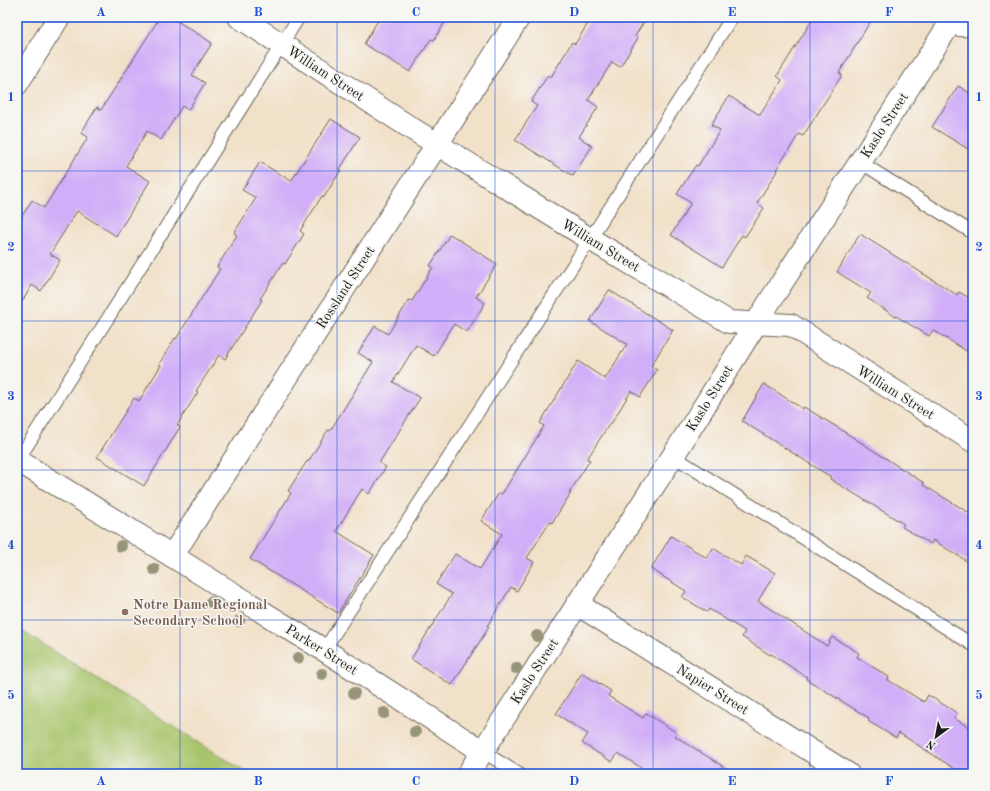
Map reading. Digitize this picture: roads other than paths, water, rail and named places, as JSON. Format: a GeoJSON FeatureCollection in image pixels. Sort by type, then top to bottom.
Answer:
{"type":"FeatureCollection","features":[{"type":"Feature","properties":{"kind":"street"},"geometry":{"type":"LineString","coordinates":[[17,84],[59,17]]}},
{"type":"Feature","properties":{"kind":"street","name":"William Street"},"geometry":{"type":"LineString","coordinates":[[239,17],[437,144],[590,239],[729,322],[791,325],[973,441]]}},
{"type":"Feature","properties":{"kind":"street","name":"Rossland Street"},"geometry":{"type":"LineString","coordinates":[[172,556],[519,17]]}},
{"type":"Feature","properties":{"kind":"street"},"geometry":{"type":"LineString","coordinates":[[948,20],[958,25],[965,26],[973,24]]}},
{"type":"Feature","properties":{"kind":"street","name":"Kaslo Street"},"geometry":{"type":"LineString","coordinates":[[468,774],[673,456],[860,162],[948,20]]}},
{"type":"Feature","properties":{"kind":"street","name":"Parker Street"},"geometry":{"type":"LineString","coordinates":[[17,460],[324,650],[482,751]]}},
{"type":"Feature","properties":{"kind":"street","name":"Napier Street"},"geometry":{"type":"LineString","coordinates":[[577,604],[848,774]]}},
{"type":"Feature","properties":{"kind":"lane"},"geometry":{"type":"LineString","coordinates":[[17,460],[299,17]]}},
{"type":"Feature","properties":{"kind":"lane"},"geometry":{"type":"LineString","coordinates":[[324,650],[732,17]]}},
{"type":"Feature","properties":{"kind":"lane"},"geometry":{"type":"LineString","coordinates":[[860,162],[973,233]]}},
{"type":"Feature","properties":{"kind":"lane"},"geometry":{"type":"LineString","coordinates":[[673,456],[973,645]]}},
{"type":"Feature","properties":{"kind":"lane"},"geometry":{"type":"LineString","coordinates":[[482,751],[519,774]]}},
{"type":"Feature","properties":{"kind":"place","name":"Notre Dame Regional Secondary School"},"geometry":{"type":"Point","coordinates":[125,612]}}]}
